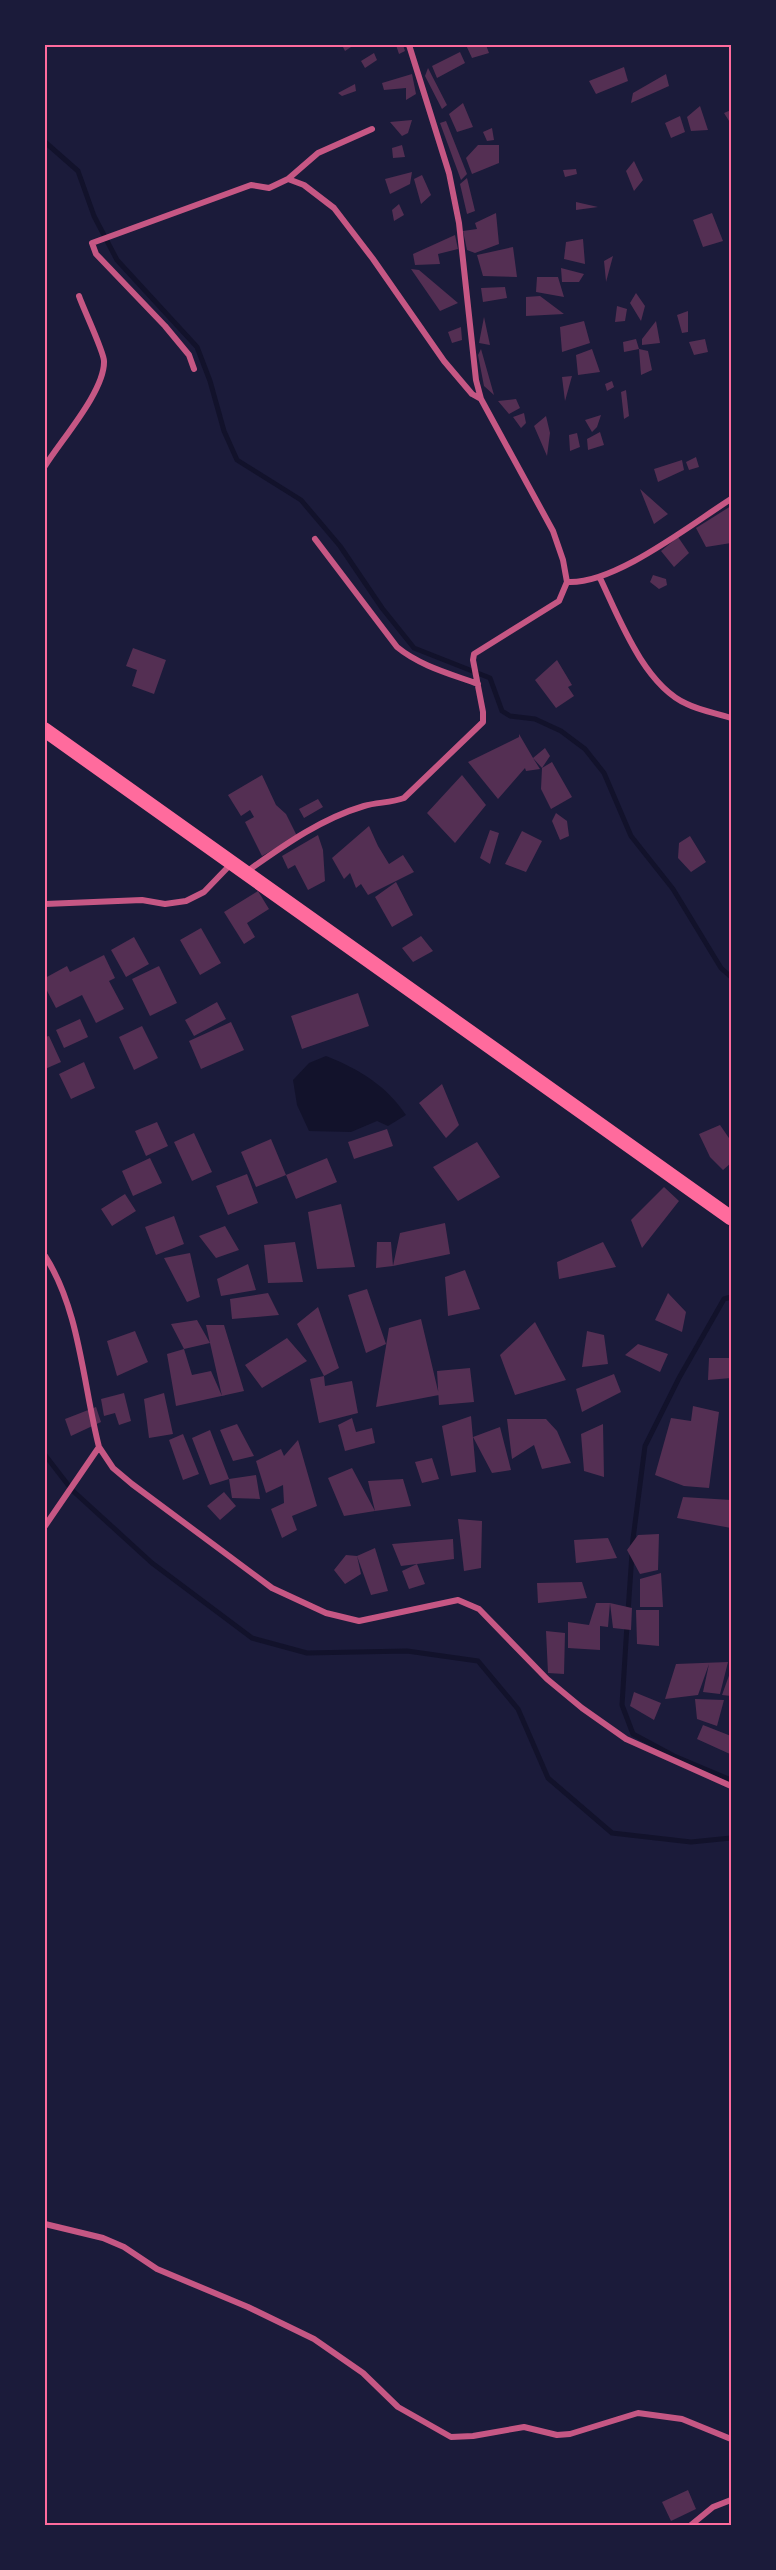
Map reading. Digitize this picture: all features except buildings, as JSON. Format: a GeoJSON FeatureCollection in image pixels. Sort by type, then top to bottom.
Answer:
{"type":"FeatureCollection","features":[{"type":"Feature","properties":{"kind":"main road"},"geometry":{"type":"LineString","coordinates":[[45,730],[731,1218]]}},
{"type":"Feature","properties":{"kind":"street"},"geometry":{"type":"LineString","coordinates":[[244,873],[298,836],[349,812],[364,806],[395,802],[404,798],[483,722],[472,660],[479,650],[559,601],[567,582],[563,560],[553,531],[481,399],[476,380],[466,275],[453,193],[409,45]]}},
{"type":"Feature","properties":{"kind":"street"},"geometry":{"type":"LineString","coordinates":[[194,369],[189,355],[165,326],[96,254],[92,243],[251,185],[273,188],[288,179],[318,153],[372,129]]}},
{"type":"Feature","properties":{"kind":"street"},"geometry":{"type":"LineString","coordinates":[[288,179],[304,185],[334,208],[373,259],[444,361],[472,394],[481,399]]}},
{"type":"Feature","properties":{"kind":"street"},"geometry":{"type":"LineString","coordinates":[[45,466],[74,426],[97,388],[104,361],[79,296]]}},
{"type":"Feature","properties":{"kind":"street"},"geometry":{"type":"LineString","coordinates":[[567,582],[587,582],[600,578],[645,554],[731,500]]}},
{"type":"Feature","properties":{"kind":"street"},"geometry":{"type":"LineString","coordinates":[[315,539],[397,647],[422,663],[477,681]]}},
{"type":"Feature","properties":{"kind":"street"},"geometry":{"type":"LineString","coordinates":[[600,578],[634,647],[655,680],[686,704],[731,718]]}},
{"type":"Feature","properties":{"kind":"street"},"geometry":{"type":"LineString","coordinates":[[45,904],[142,900],[165,904],[186,901],[204,892],[232,863]]}},
{"type":"Feature","properties":{"kind":"street"},"geometry":{"type":"LineString","coordinates":[[45,1256],[62,1286],[68,1306],[99,1447],[113,1468],[132,1484],[272,1588],[326,1613],[359,1621],[458,1600],[479,1609],[547,1679],[582,1708],[626,1739],[731,1786]]}},
{"type":"Feature","properties":{"kind":"street"},"geometry":{"type":"LineString","coordinates":[[45,1526],[99,1447]]}},
{"type":"Feature","properties":{"kind":"street"},"geometry":{"type":"LineString","coordinates":[[45,2224],[103,2238],[124,2247],[157,2269],[248,2307],[314,2339],[363,2373],[398,2407],[451,2437],[473,2436],[524,2427],[557,2435],[570,2434],[638,2413],[682,2419],[731,2439]]}},
{"type":"Feature","properties":{"kind":"street"},"geometry":{"type":"LineString","coordinates":[[691,2525],[713,2507],[731,2499]]}},
{"type":"Feature","properties":{"kind":"shaded area"},"geometry":{"type":"Polygon","coordinates":[[[326,1056],[350,1067],[381,1087],[406,1115],[388,1126],[377,1121],[351,1132],[309,1131],[297,1105],[293,1080],[309,1063],[326,1056]]]}},
{"type":"Feature","properties":{"kind":"waterway"},"geometry":{"type":"LineString","coordinates":[[45,142],[78,171],[94,216],[117,260],[197,347],[210,381],[224,431],[237,460],[301,500],[340,546],[382,608],[414,648],[490,678],[502,711],[510,716],[535,719],[561,731],[585,749],[604,773],[631,836],[673,889],[721,968],[731,977]]}},
{"type":"Feature","properties":{"kind":"waterway"},"geometry":{"type":"LineString","coordinates":[[628,1612],[633,1539],[645,1446],[679,1378],[724,1299],[731,1297]]}},
{"type":"Feature","properties":{"kind":"waterway"},"geometry":{"type":"LineString","coordinates":[[45,1455],[72,1490],[152,1563],[252,1638],[307,1653],[407,1651],[478,1661],[518,1709],[548,1778],[612,1833],[691,1842],[731,1838]]}},
{"type":"Feature","properties":{"kind":"waterway"},"geometry":{"type":"LineString","coordinates":[[627,1625],[622,1705],[633,1734],[674,1756],[731,1780]]}}]}
